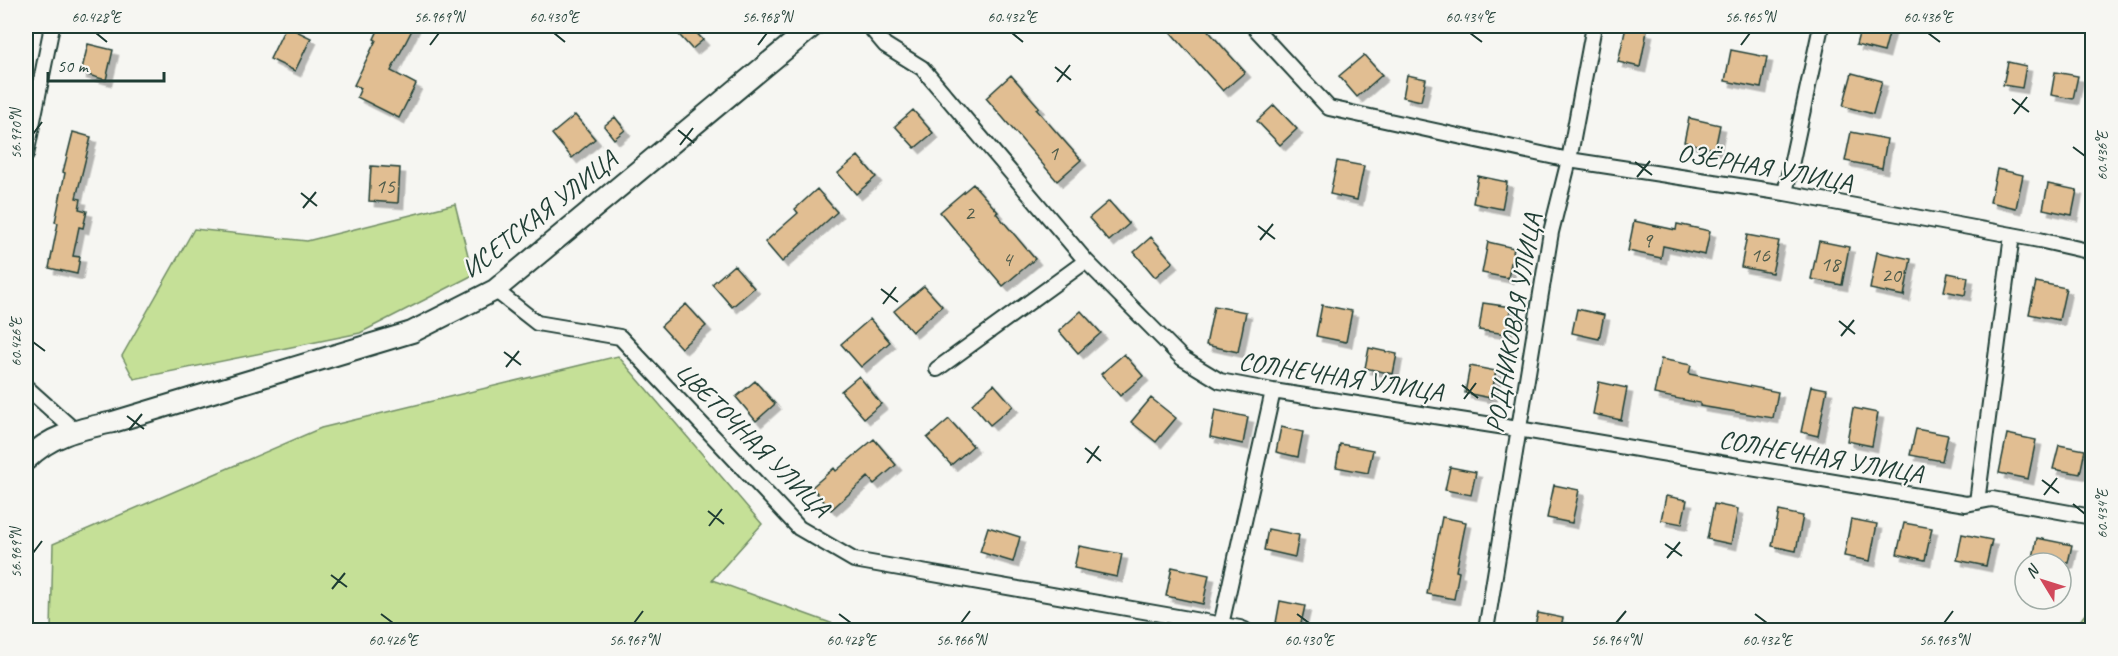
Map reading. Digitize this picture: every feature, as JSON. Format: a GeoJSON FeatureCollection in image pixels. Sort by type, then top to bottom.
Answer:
{"type":"FeatureCollection","features":[{"type":"Feature","properties":{"kind":"main road","name":"ИСЕТСКАЯ УЛИЦА"},"geometry":{"type":"LineString","coordinates":[[26,460],[37,448],[74,430],[113,422],[412,332],[495,290],[813,26]]}},
{"type":"Feature","properties":{"kind":"street"},"geometry":{"type":"LineString","coordinates":[[26,155],[52,26]]}},
{"type":"Feature","properties":{"kind":"street","name":"СОЛНЕЧНАЯ УЛИЦА"},"geometry":{"type":"LineString","coordinates":[[869,26],[885,45],[922,68],[1086,261],[1182,358],[1220,381],[1966,504],[1992,499],[2092,517]]}},
{"type":"Feature","properties":{"kind":"street","name":"ОЗЁРНАЯ УЛИЦА"},"geometry":{"type":"LineString","coordinates":[[1252,26],[1329,108],[1569,160],[1785,193],[2092,252]]}},
{"type":"Feature","properties":{"kind":"street","name":"РОДНИКОВАЯ УЛИЦА"},"geometry":{"type":"LineString","coordinates":[[1486,630],[1551,232],[1569,160],[1594,26]]}},
{"type":"Feature","properties":{"kind":"street"},"geometry":{"type":"LineString","coordinates":[[1785,193],[1821,26]]}},
{"type":"Feature","properties":{"kind":"street"},"geometry":{"type":"LineString","coordinates":[[1977,502],[2012,235]]}},
{"type":"Feature","properties":{"kind":"street"},"geometry":{"type":"LineString","coordinates":[[937,369],[1086,261]]}},
{"type":"Feature","properties":{"kind":"street","name":"ЦВЕТОЧНАЯ УЛИЦА"},"geometry":{"type":"LineString","coordinates":[[495,290],[537,323],[620,337],[799,528],[854,560],[1245,630]]}},
{"type":"Feature","properties":{"kind":"street"},"geometry":{"type":"LineString","coordinates":[[26,387],[74,430]]}},
{"type":"Feature","properties":{"kind":"street"},"geometry":{"type":"LineString","coordinates":[[1221,625],[1273,391]]}},
{"type":"Feature","properties":{"kind":"green space"},"geometry":{"type":"Polygon","coordinates":[[[455,204],[473,275],[360,333],[134,379],[122,356],[194,229],[307,241],[455,204]]]}},
{"type":"Feature","properties":{"kind":"green space"},"geometry":{"type":"Polygon","coordinates":[[[618,356],[762,524],[712,580],[850,630],[51,630],[53,544],[321,428],[618,356]]]}},
{"type":"Feature","properties":{"kind":"green space"},"geometry":{"type":"Polygon","coordinates":[[[2092,605],[2092,630],[2073,630],[2092,605]]]}},
{"type":"Feature","properties":{"kind":"green space"},"geometry":{"type":"Polygon","coordinates":[[[1950,624],[2005,630],[1853,630],[1950,624]]]}},
{"type":"Feature","properties":{"kind":"building"},"geometry":{"type":"Polygon","coordinates":[[[286,26],[311,38],[295,71],[270,59],[286,26]]]}},
{"type":"Feature","properties":{"kind":"building"},"geometry":{"type":"Polygon","coordinates":[[[380,26],[414,26],[391,71],[416,84],[399,118],[357,97],[361,88],[354,85],[376,40],[374,39],[380,26]]]}},
{"type":"Feature","properties":{"kind":"building"},"geometry":{"type":"Polygon","coordinates":[[[671,26],[690,26],[703,40],[692,49],[671,26]]]}},
{"type":"Feature","properties":{"kind":"building"},"geometry":{"type":"Polygon","coordinates":[[[1165,26],[1204,26],[1245,72],[1223,91],[1165,26]]]}},
{"type":"Feature","properties":{"kind":"building"},"geometry":{"type":"Polygon","coordinates":[[[1861,26],[1891,26],[1884,52],[1856,45],[1861,26]]]}},
{"type":"Feature","properties":{"kind":"building"},"geometry":{"type":"Polygon","coordinates":[[[1626,27],[1647,31],[1640,67],[1618,62],[1626,27]]]}},
{"type":"Feature","properties":{"kind":"building"},"geometry":{"type":"Polygon","coordinates":[[[88,44],[113,50],[106,80],[81,73],[88,44]]]}},
{"type":"Feature","properties":{"kind":"building"},"geometry":{"type":"Polygon","coordinates":[[[1731,50],[1767,57],[1761,88],[1725,81],[1731,50]]]}},
{"type":"Feature","properties":{"kind":"building"},"geometry":{"type":"Polygon","coordinates":[[[1364,55],[1382,75],[1357,97],[1339,76],[1364,55]]]}},
{"type":"Feature","properties":{"kind":"building"},"geometry":{"type":"Polygon","coordinates":[[[2008,62],[2026,66],[2022,88],[2003,85],[2008,62]]]}},
{"type":"Feature","properties":{"kind":"building"},"geometry":{"type":"Polygon","coordinates":[[[2055,72],[2078,76],[2073,99],[2051,95],[2055,72]]]}},
{"type":"Feature","properties":{"kind":"building"},"geometry":{"type":"Polygon","coordinates":[[[1852,73],[1882,81],[1873,114],[1843,106],[1852,73]]]}},
{"type":"Feature","properties":{"kind":"building"},"geometry":{"type":"Polygon","coordinates":[[[1011,75],[1039,107],[1036,109],[1081,160],[1057,181],[986,98],[1011,75]]]}},
{"type":"Feature","properties":{"kind":"building"},"geometry":{"type":"Polygon","coordinates":[[[1407,75],[1426,79],[1421,101],[1403,97],[1407,75]]]}},
{"type":"Feature","properties":{"kind":"building"},"geometry":{"type":"Polygon","coordinates":[[[1274,105],[1297,129],[1280,145],[1257,121],[1274,105]]]}},
{"type":"Feature","properties":{"kind":"building"},"geometry":{"type":"Polygon","coordinates":[[[913,110],[933,133],[915,148],[895,126],[913,110]]]}},
{"type":"Feature","properties":{"kind":"building"},"geometry":{"type":"Polygon","coordinates":[[[575,115],[595,139],[572,158],[552,134],[575,115]]]}},
{"type":"Feature","properties":{"kind":"building"},"geometry":{"type":"Polygon","coordinates":[[[615,117],[625,130],[614,139],[604,126],[615,117]]]}},
{"type":"Feature","properties":{"kind":"building"},"geometry":{"type":"Polygon","coordinates":[[[1689,118],[1720,125],[1715,149],[1684,142],[1689,118]]]}},
{"type":"Feature","properties":{"kind":"building"},"geometry":{"type":"Polygon","coordinates":[[[73,132],[91,137],[76,198],[81,199],[79,209],[87,211],[83,228],[79,227],[73,256],[80,257],[77,274],[49,268],[58,223],[55,222],[65,173],[63,172],[73,132]]]}},
{"type":"Feature","properties":{"kind":"building"},"geometry":{"type":"Polygon","coordinates":[[[1851,132],[1887,139],[1882,168],[1845,161],[1851,132]]]}},
{"type":"Feature","properties":{"kind":"building"},"geometry":{"type":"Polygon","coordinates":[[[858,156],[876,177],[856,194],[838,173],[858,156]]]}},
{"type":"Feature","properties":{"kind":"building"},"geometry":{"type":"Polygon","coordinates":[[[1337,161],[1364,166],[1357,200],[1330,194],[1337,161]]]}},
{"type":"Feature","properties":{"kind":"building"},"geometry":{"type":"Polygon","coordinates":[[[371,166],[400,168],[398,203],[369,201],[371,166]]]}},
{"type":"Feature","properties":{"kind":"building"},"geometry":{"type":"Polygon","coordinates":[[[1997,169],[2023,175],[2016,208],[1990,202],[1997,169]]]}},
{"type":"Feature","properties":{"kind":"building"},"geometry":{"type":"Polygon","coordinates":[[[1478,176],[1507,182],[1502,209],[1473,203],[1478,176]]]}},
{"type":"Feature","properties":{"kind":"building"},"geometry":{"type":"Polygon","coordinates":[[[973,184],[1035,259],[1003,286],[940,212],[973,184]]]}},
{"type":"Feature","properties":{"kind":"building"},"geometry":{"type":"Polygon","coordinates":[[[2048,184],[2077,190],[2072,215],[2043,209],[2048,184]]]}},
{"type":"Feature","properties":{"kind":"building"},"geometry":{"type":"Polygon","coordinates":[[[817,189],[837,212],[782,262],[765,242],[798,213],[795,209],[817,189]]]}},
{"type":"Feature","properties":{"kind":"building"},"geometry":{"type":"Polygon","coordinates":[[[1109,201],[1129,224],[1109,241],[1089,218],[1109,201]]]}},
{"type":"Feature","properties":{"kind":"building"},"geometry":{"type":"Polygon","coordinates":[[[1634,221],[1676,230],[1677,224],[1710,231],[1705,255],[1663,246],[1661,258],[1628,251],[1634,221]]]}},
{"type":"Feature","properties":{"kind":"building"},"geometry":{"type":"Polygon","coordinates":[[[1747,235],[1779,241],[1772,273],[1741,267],[1747,235]]]}},
{"type":"Feature","properties":{"kind":"building"},"geometry":{"type":"Polygon","coordinates":[[[1151,237],[1173,262],[1155,277],[1134,252],[1151,237]]]}},
{"type":"Feature","properties":{"kind":"building"},"geometry":{"type":"Polygon","coordinates":[[[1819,241],[1849,247],[1842,285],[1811,279],[1819,241]]]}},
{"type":"Feature","properties":{"kind":"building"},"geometry":{"type":"Polygon","coordinates":[[[1488,242],[1514,248],[1508,278],[1482,273],[1488,242]]]}},
{"type":"Feature","properties":{"kind":"building"},"geometry":{"type":"Polygon","coordinates":[[[1877,252],[1911,259],[1904,296],[1870,289],[1877,252]]]}},
{"type":"Feature","properties":{"kind":"building"},"geometry":{"type":"Polygon","coordinates":[[[734,265],[754,288],[732,307],[712,284],[734,265]]]}},
{"type":"Feature","properties":{"kind":"building"},"geometry":{"type":"Polygon","coordinates":[[[1948,273],[1968,277],[1965,295],[1944,291],[1948,273]]]}},
{"type":"Feature","properties":{"kind":"building"},"geometry":{"type":"Polygon","coordinates":[[[2036,282],[2066,288],[2059,320],[2029,314],[2036,282]]]}},
{"type":"Feature","properties":{"kind":"building"},"geometry":{"type":"Polygon","coordinates":[[[924,286],[942,306],[912,332],[894,311],[924,286]]]}},
{"type":"Feature","properties":{"kind":"building"},"geometry":{"type":"Polygon","coordinates":[[[1483,303],[1511,307],[1506,334],[1479,330],[1483,303]]]}},
{"type":"Feature","properties":{"kind":"building"},"geometry":{"type":"Polygon","coordinates":[[[686,304],[706,326],[681,348],[661,326],[686,304]]]}},
{"type":"Feature","properties":{"kind":"building"},"geometry":{"type":"Polygon","coordinates":[[[1322,305],[1352,311],[1346,342],[1316,336],[1322,305]]]}},
{"type":"Feature","properties":{"kind":"building"},"geometry":{"type":"Polygon","coordinates":[[[1214,306],[1246,312],[1238,352],[1206,345],[1214,306]]]}},
{"type":"Feature","properties":{"kind":"building"},"geometry":{"type":"Polygon","coordinates":[[[1577,309],[1604,315],[1599,339],[1572,333],[1577,309]]]}},
{"type":"Feature","properties":{"kind":"building"},"geometry":{"type":"Polygon","coordinates":[[[1081,311],[1101,333],[1078,353],[1059,331],[1081,311]]]}},
{"type":"Feature","properties":{"kind":"building"},"geometry":{"type":"Polygon","coordinates":[[[870,319],[890,342],[861,367],[841,344],[870,319]]]}},
{"type":"Feature","properties":{"kind":"building"},"geometry":{"type":"Polygon","coordinates":[[[1369,348],[1397,354],[1393,374],[1365,368],[1369,348]]]}},
{"type":"Feature","properties":{"kind":"building"},"geometry":{"type":"Polygon","coordinates":[[[1124,354],[1143,376],[1120,396],[1101,374],[1124,354]]]}},
{"type":"Feature","properties":{"kind":"building"},"geometry":{"type":"Polygon","coordinates":[[[1661,359],[1691,365],[1689,374],[1778,392],[1773,418],[1700,406],[1700,403],[1654,394],[1661,359]]]}},
{"type":"Feature","properties":{"kind":"building"},"geometry":{"type":"Polygon","coordinates":[[[1470,366],[1496,371],[1491,398],[1465,393],[1470,366]]]}},
{"type":"Feature","properties":{"kind":"building"},"geometry":{"type":"Polygon","coordinates":[[[859,376],[881,404],[864,418],[841,391],[859,376]]]}},
{"type":"Feature","properties":{"kind":"building"},"geometry":{"type":"Polygon","coordinates":[[[755,381],[775,404],[756,421],[736,397],[755,381]]]}},
{"type":"Feature","properties":{"kind":"building"},"geometry":{"type":"Polygon","coordinates":[[[1599,382],[1627,388],[1621,420],[1593,414],[1599,382]]]}},
{"type":"Feature","properties":{"kind":"building"},"geometry":{"type":"Polygon","coordinates":[[[994,384],[1013,406],[990,425],[972,404],[994,384]]]}},
{"type":"Feature","properties":{"kind":"building"},"geometry":{"type":"Polygon","coordinates":[[[1811,386],[1827,389],[1818,436],[1801,432],[1811,386]]]}},
{"type":"Feature","properties":{"kind":"building"},"geometry":{"type":"Polygon","coordinates":[[[1151,398],[1176,418],[1156,442],[1131,422],[1151,398]]]}},
{"type":"Feature","properties":{"kind":"building"},"geometry":{"type":"Polygon","coordinates":[[[1853,408],[1878,413],[1872,446],[1847,441],[1853,408]]]}},
{"type":"Feature","properties":{"kind":"building"},"geometry":{"type":"Polygon","coordinates":[[[1215,410],[1248,417],[1243,444],[1210,437],[1215,410]]]}},
{"type":"Feature","properties":{"kind":"building"},"geometry":{"type":"Polygon","coordinates":[[[949,419],[973,446],[951,465],[927,438],[949,419]]]}},
{"type":"Feature","properties":{"kind":"building"},"geometry":{"type":"Polygon","coordinates":[[[1281,427],[1303,432],[1298,457],[1276,452],[1281,427]]]}},
{"type":"Feature","properties":{"kind":"building"},"geometry":{"type":"Polygon","coordinates":[[[1916,429],[1948,435],[1942,461],[1910,455],[1916,429]]]}},
{"type":"Feature","properties":{"kind":"building"},"geometry":{"type":"Polygon","coordinates":[[[2007,434],[2036,440],[2028,479],[1999,473],[2007,434]]]}},
{"type":"Feature","properties":{"kind":"building"},"geometry":{"type":"Polygon","coordinates":[[[874,439],[896,465],[874,484],[868,477],[831,510],[812,487],[834,468],[836,471],[874,439]]]}},
{"type":"Feature","properties":{"kind":"building"},"geometry":{"type":"Polygon","coordinates":[[[1340,444],[1373,450],[1368,473],[1336,467],[1340,444]]]}},
{"type":"Feature","properties":{"kind":"building"},"geometry":{"type":"Polygon","coordinates":[[[2059,445],[2085,450],[2080,474],[2053,469],[2059,445]]]}},
{"type":"Feature","properties":{"kind":"building"},"geometry":{"type":"Polygon","coordinates":[[[1450,467],[1476,472],[1471,495],[1445,490],[1450,467]]]}},
{"type":"Feature","properties":{"kind":"building"},"geometry":{"type":"Polygon","coordinates":[[[1554,485],[1579,490],[1572,523],[1547,518],[1554,485]]]}},
{"type":"Feature","properties":{"kind":"building"},"geometry":{"type":"Polygon","coordinates":[[[1666,496],[1687,500],[1682,524],[1661,520],[1666,496]]]}},
{"type":"Feature","properties":{"kind":"building"},"geometry":{"type":"Polygon","coordinates":[[[1714,504],[1738,509],[1731,544],[1707,539],[1714,504]]]}},
{"type":"Feature","properties":{"kind":"building"},"geometry":{"type":"Polygon","coordinates":[[[1779,511],[1803,516],[1796,551],[1772,546],[1779,511]]]}},
{"type":"Feature","properties":{"kind":"building"},"geometry":{"type":"Polygon","coordinates":[[[1442,517],[1466,522],[1456,571],[1459,572],[1454,599],[1427,594],[1442,517]]]}},
{"type":"Feature","properties":{"kind":"building"},"geometry":{"type":"Polygon","coordinates":[[[1851,519],[1877,524],[1870,561],[1844,556],[1851,519]]]}},
{"type":"Feature","properties":{"kind":"building"},"geometry":{"type":"Polygon","coordinates":[[[1904,523],[1932,528],[1925,560],[1897,554],[1904,523]]]}},
{"type":"Feature","properties":{"kind":"building"},"geometry":{"type":"Polygon","coordinates":[[[988,527],[1020,537],[1013,562],[980,552],[988,527]]]}},
{"type":"Feature","properties":{"kind":"building"},"geometry":{"type":"Polygon","coordinates":[[[1268,529],[1299,535],[1295,557],[1264,550],[1268,529]]]}},
{"type":"Feature","properties":{"kind":"building"},"geometry":{"type":"Polygon","coordinates":[[[1962,534],[1992,540],[1986,566],[1957,560],[1962,534]]]}},
{"type":"Feature","properties":{"kind":"building"},"geometry":{"type":"Polygon","coordinates":[[[2037,538],[2072,545],[2071,551],[2034,551],[2037,538]]]}},
{"type":"Feature","properties":{"kind":"building"},"geometry":{"type":"Polygon","coordinates":[[[1079,546],[1122,554],[1117,577],[1074,568],[1079,546]]]}},
{"type":"Feature","properties":{"kind":"building"},"geometry":{"type":"Polygon","coordinates":[[[1172,567],[1209,575],[1203,604],[1166,596],[1172,567]]]}},
{"type":"Feature","properties":{"kind":"building"},"geometry":{"type":"Polygon","coordinates":[[[1280,601],[1305,606],[1300,628],[1276,623],[1280,601]]]}},
{"type":"Feature","properties":{"kind":"building"},"geometry":{"type":"Polygon","coordinates":[[[1538,613],[1563,618],[1560,630],[1534,630],[1538,613]]]}}]}
